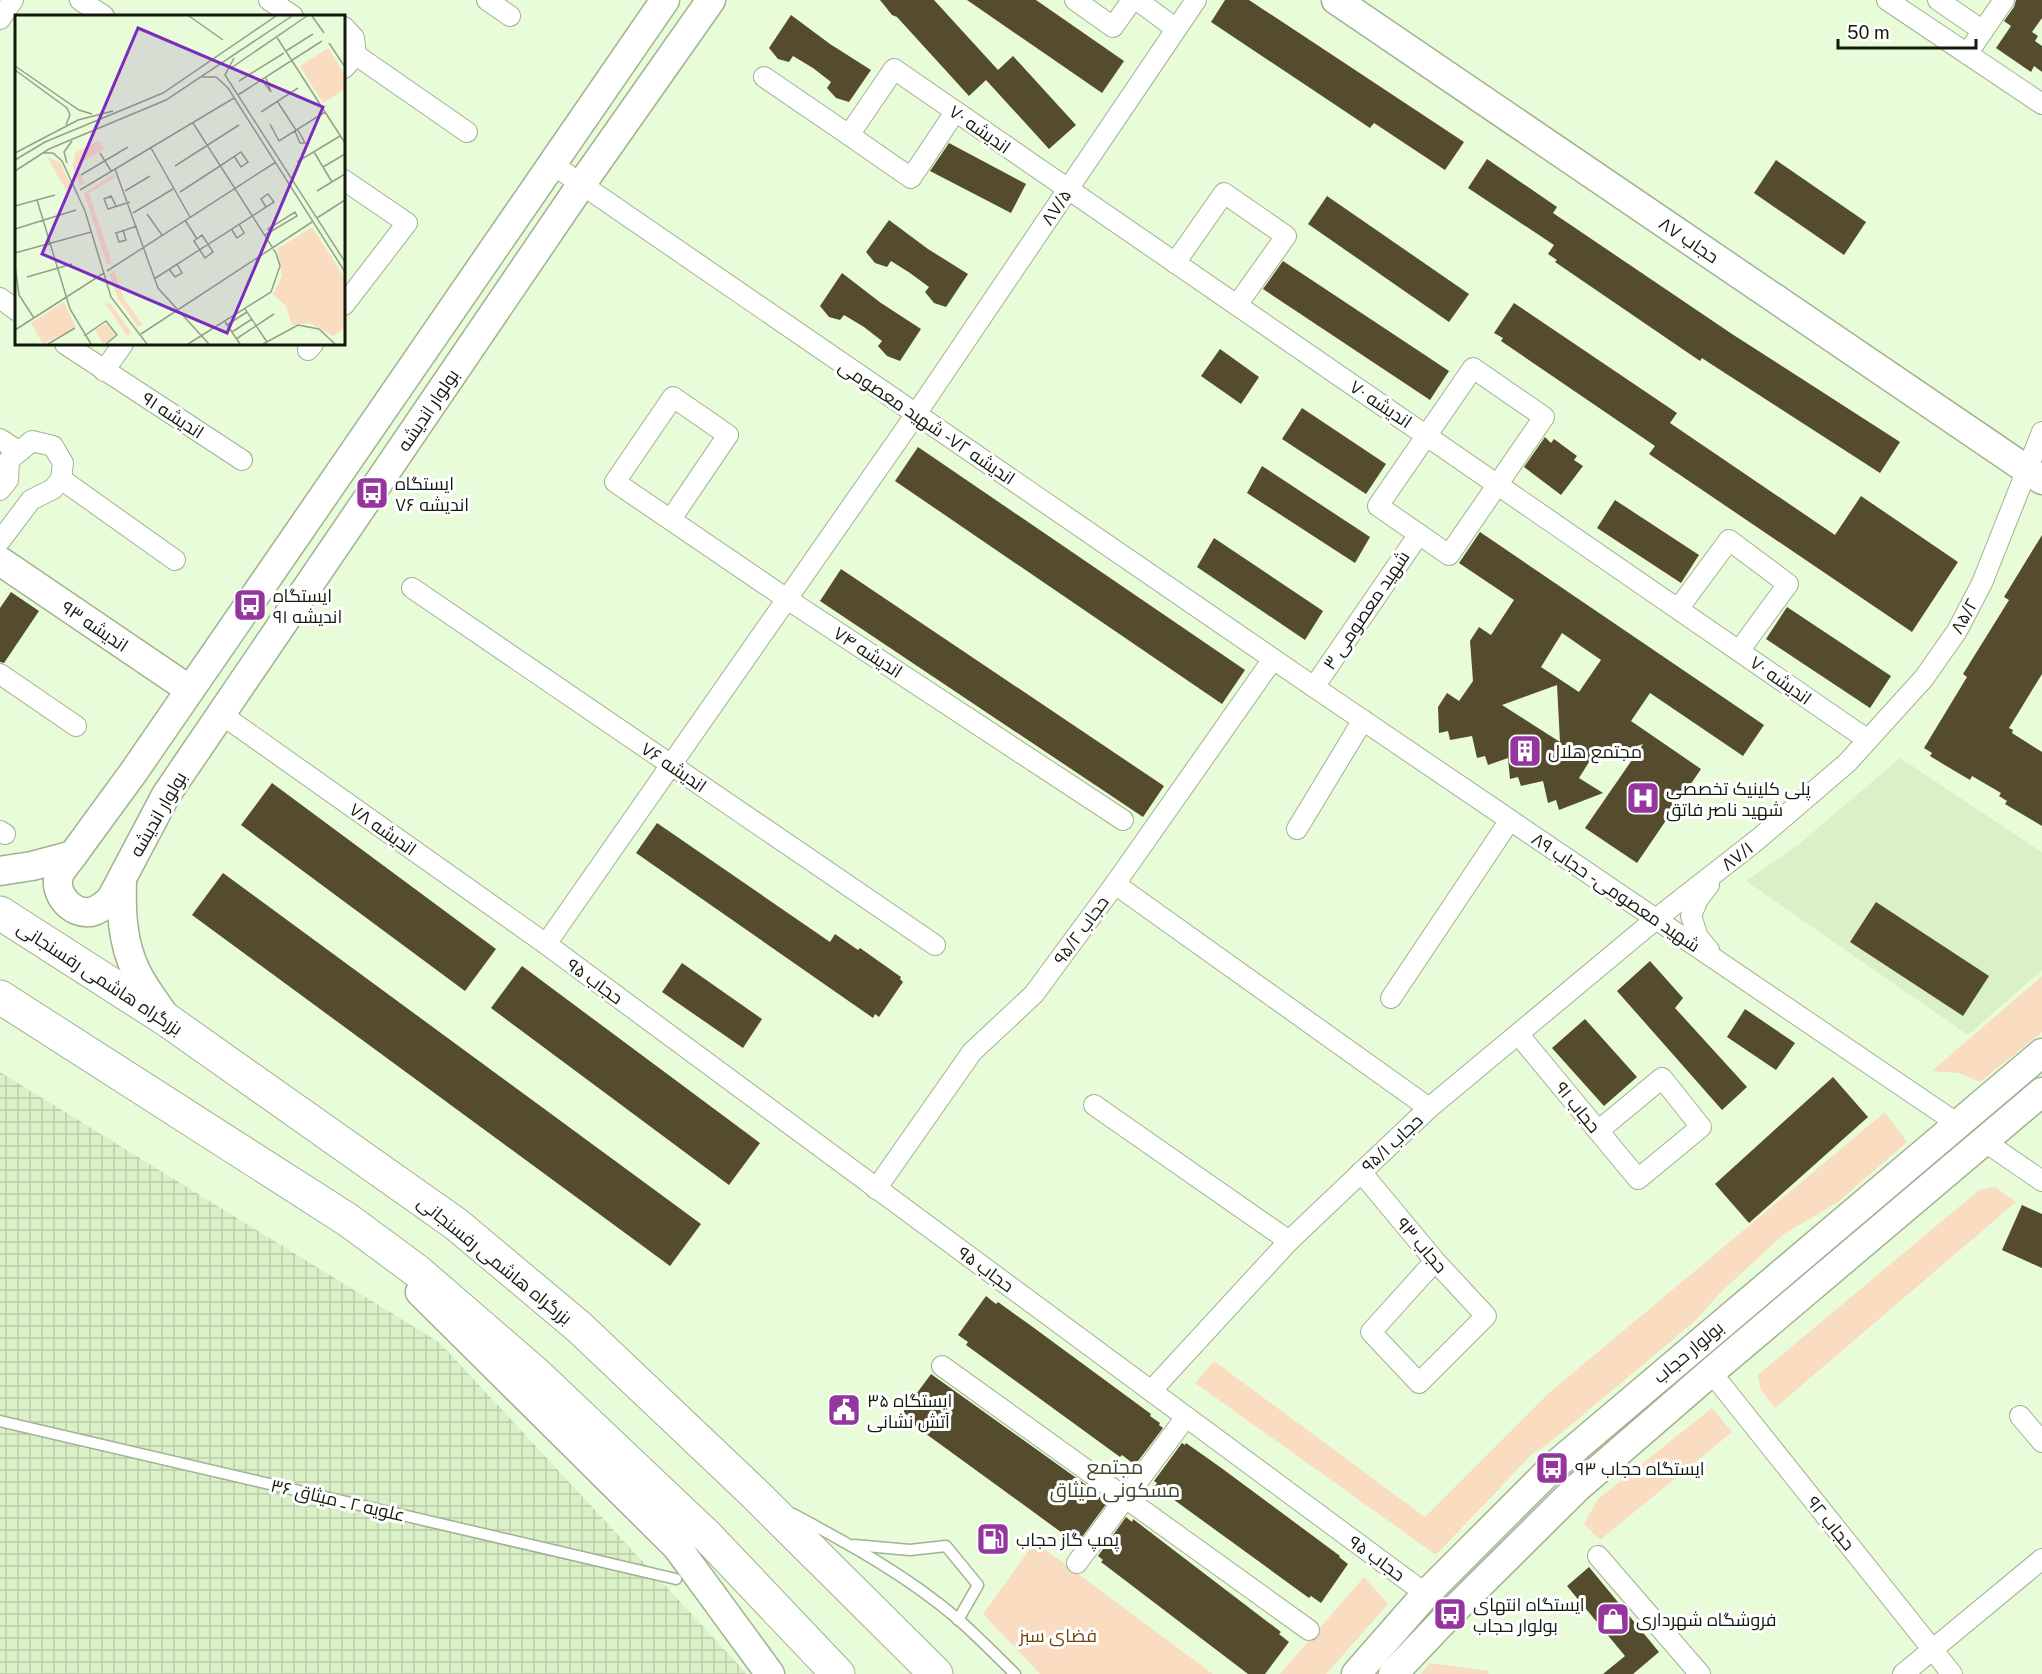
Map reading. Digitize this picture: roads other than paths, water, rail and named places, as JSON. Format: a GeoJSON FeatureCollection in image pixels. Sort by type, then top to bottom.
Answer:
{"type":"FeatureCollection","features":[{"type":"Feature","properties":{"kind":"highway","name":"بزرگراه هاشمی رفسنجانی"},"geometry":{"type":"LineString","coordinates":[[0,913],[167,1020],[456,1224],[579,1327],[754,1493],[936,1674]]}},
{"type":"Feature","properties":{"kind":"highway"},"geometry":{"type":"LineString","coordinates":[[0,997],[348,1220],[417,1271],[535,1373],[708,1538],[838,1674]]}},
{"type":"Feature","properties":{"kind":"main road","name":"بولوار اندیشه"},"geometry":{"type":"LineString","coordinates":[[665,0],[135,770],[59,874],[58,886],[62,897],[70,906],[80,911],[92,912],[103,908],[111,899],[165,795],[581,185],[711,0]]}},
{"type":"Feature","properties":{"kind":"main road","name":"حجاب ۸۷"},"geometry":{"type":"LineString","coordinates":[[1336,0],[2034,475]]}},
{"type":"Feature","properties":{"kind":"main road","name":"اندیشه ۹۳"},"geometry":{"type":"LineString","coordinates":[[0,561],[190,690]]}},
{"type":"Feature","properties":{"kind":"main road"},"geometry":{"type":"LineString","coordinates":[[0,871],[32,866],[73,855]]}},
{"type":"Feature","properties":{"kind":"main road","name":"بولوار اندیشه"},"geometry":{"type":"LineString","coordinates":[[122,879],[121,914],[126,945],[136,972],[167,1020]]}},
{"type":"Feature","properties":{"kind":"main road","name":"بولوار حجاب"},"geometry":{"type":"LineString","coordinates":[[1356,1674],[1426,1594],[1552,1468],[2042,1053]]}},
{"type":"Feature","properties":{"kind":"main road","name":"بولوار حجاب"},"geometry":{"type":"LineString","coordinates":[[1393,1674],[1577,1488],[2042,1092]]}},
{"type":"Feature","properties":{"kind":"main road"},"geometry":{"type":"LineString","coordinates":[[1958,1124],[1984,1141]]}},
{"type":"Feature","properties":{"kind":"main road"},"geometry":{"type":"LineString","coordinates":[[348,1220],[677,1547],[770,1674]]}},
{"type":"Feature","properties":{"kind":"street"},"geometry":{"type":"LineString","coordinates":[[0,19],[13,0]]}},
{"type":"Feature","properties":{"kind":"street"},"geometry":{"type":"LineString","coordinates":[[80,0],[102,15]]}},
{"type":"Feature","properties":{"kind":"street"},"geometry":{"type":"LineString","coordinates":[[269,0],[292,15]]}},
{"type":"Feature","properties":{"kind":"street"},"geometry":{"type":"LineString","coordinates":[[487,0],[510,16]]}},
{"type":"Feature","properties":{"kind":"street"},"geometry":{"type":"LineString","coordinates":[[1076,0],[1113,27],[1135,0],[1175,28]]}},
{"type":"Feature","properties":{"kind":"street","name":"۸۷/۵"},"geometry":{"type":"LineString","coordinates":[[546,944],[916,414],[1196,0]]}},
{"type":"Feature","properties":{"kind":"street"},"geometry":{"type":"LineString","coordinates":[[1887,0],[2042,104]]}},
{"type":"Feature","properties":{"kind":"street"},"geometry":{"type":"LineString","coordinates":[[1938,0],[1983,31]]}},
{"type":"Feature","properties":{"kind":"street"},"geometry":{"type":"LineString","coordinates":[[1967,54],[2004,0]]}},
{"type":"Feature","properties":{"kind":"street"},"geometry":{"type":"LineString","coordinates":[[345,28],[354,38],[350,61],[467,132]]}},
{"type":"Feature","properties":{"kind":"street","name":"اندیشه ۷۰"},"geometry":{"type":"LineString","coordinates":[[849,135],[894,69],[1868,740]]}},
{"type":"Feature","properties":{"kind":"street"},"geometry":{"type":"LineString","coordinates":[[764,77],[911,178],[956,112]]}},
{"type":"Feature","properties":{"kind":"street","name":"اندیشه ۷۲ - شهید معصومی"},"geometry":{"type":"LineString","coordinates":[[552,164],[1273,659]]}},
{"type":"Feature","properties":{"kind":"street"},"geometry":{"type":"LineString","coordinates":[[345,181],[407,224],[345,304]]}},
{"type":"Feature","properties":{"kind":"street"},"geometry":{"type":"LineString","coordinates":[[1175,263],[1224,192],[1286,236],[1237,305]]}},
{"type":"Feature","properties":{"kind":"street"},"geometry":{"type":"LineString","coordinates":[[0,298],[15,309]]}},
{"type":"Feature","properties":{"kind":"street","name":"اندیشه ۹۱"},"geometry":{"type":"LineString","coordinates":[[66,345],[242,460]]}},
{"type":"Feature","properties":{"kind":"street"},"geometry":{"type":"LineString","coordinates":[[104,371],[122,345]]}},
{"type":"Feature","properties":{"kind":"street"},"geometry":{"type":"LineString","coordinates":[[1473,368],[1544,417],[1498,484],[1449,555],[1378,506],[1473,368]]}},
{"type":"Feature","properties":{"kind":"street","name":"اندیشه ۷۴"},"geometry":{"type":"LineString","coordinates":[[670,519],[728,435],[673,397],[615,482],[787,599],[1123,820]]}},
{"type":"Feature","properties":{"kind":"street","name":"۸۵/۲"},"geometry":{"type":"LineString","coordinates":[[1868,740],[1924,678],[1957,631],[2034,475],[2042,432]]}},
{"type":"Feature","properties":{"kind":"street"},"geometry":{"type":"LineString","coordinates":[[0,439],[18,451]]}},
{"type":"Feature","properties":{"kind":"street"},"geometry":{"type":"LineString","coordinates":[[0,490],[8,480],[9,460],[18,451],[32,441],[53,446],[63,463],[61,479],[53,489],[31,500],[0,541]]}},
{"type":"Feature","properties":{"kind":"street"},"geometry":{"type":"LineString","coordinates":[[61,479],[175,560]]}},
{"type":"Feature","properties":{"kind":"street","name":"شهید معصومی ۳"},"geometry":{"type":"LineString","coordinates":[[1314,687],[1419,534]]}},
{"type":"Feature","properties":{"kind":"street"},"geometry":{"type":"LineString","coordinates":[[1678,609],[1729,540],[1788,584],[1739,651]]}},
{"type":"Feature","properties":{"kind":"street","name":"اندیشه ۷۶"},"geometry":{"type":"LineString","coordinates":[[412,588],[935,945]]}},
{"type":"Feature","properties":{"kind":"street","name":"شهید معصومی - حجاب ۸۹"},"geometry":{"type":"LineString","coordinates":[[1273,659],[1958,1124]]}},
{"type":"Feature","properties":{"kind":"street","name":"حجاب ۹۵/۲"},"geometry":{"type":"LineString","coordinates":[[876,1189],[972,1053],[1034,994],[1115,884],[1273,659]]}},
{"type":"Feature","properties":{"kind":"street"},"geometry":{"type":"LineString","coordinates":[[0,674],[76,726]]}},
{"type":"Feature","properties":{"kind":"street","name":"اندیشه ۷۸"},"geometry":{"type":"LineString","coordinates":[[221,714],[546,944]]}},
{"type":"Feature","properties":{"kind":"street"},"geometry":{"type":"LineString","coordinates":[[1298,829],[1363,720]]}},
{"type":"Feature","properties":{"kind":"street","name":"۸۷/۱"},"geometry":{"type":"LineString","coordinates":[[1656,919],[1757,840],[1847,763],[1868,740]]}},
{"type":"Feature","properties":{"kind":"street"},"geometry":{"type":"LineString","coordinates":[[1391,998],[1510,820]]}},
{"type":"Feature","properties":{"kind":"street"},"geometry":{"type":"LineString","coordinates":[[1718,961],[1698,938],[1691,916],[1698,899],[1723,867]]}},
{"type":"Feature","properties":{"kind":"street"},"geometry":{"type":"LineString","coordinates":[[1115,884],[1428,1108]]}},
{"type":"Feature","properties":{"kind":"street","name":"حجاب ۹۵/۱"},"geometry":{"type":"LineString","coordinates":[[1151,1391],[1289,1241],[1428,1108],[1656,919]]}},
{"type":"Feature","properties":{"kind":"street","name":"حجاب ۹۵"},"geometry":{"type":"LineString","coordinates":[[546,944],[1426,1594]]}},
{"type":"Feature","properties":{"kind":"street","name":"حجاب ۹۱"},"geometry":{"type":"LineString","coordinates":[[1518,1034],[1598,1131],[1638,1179],[1701,1127],[1662,1078],[1598,1131]]}},
{"type":"Feature","properties":{"kind":"street"},"geometry":{"type":"LineString","coordinates":[[1094,1104],[1289,1241]]}},
{"type":"Feature","properties":{"kind":"street"},"geometry":{"type":"LineString","coordinates":[[1984,1141],[2042,1181]]}},
{"type":"Feature","properties":{"kind":"street","name":"حجاب ۹۳"},"geometry":{"type":"LineString","coordinates":[[1361,1172],[1486,1316],[1419,1383],[1371,1332],[1436,1261]]}},
{"type":"Feature","properties":{"kind":"street"},"geometry":{"type":"LineString","coordinates":[[942,1366],[1309,1630]]}},
{"type":"Feature","properties":{"kind":"street","name":"حجاب ۹۲"},"geometry":{"type":"LineString","coordinates":[[1711,1372],[1952,1674]]}},
{"type":"Feature","properties":{"kind":"street"},"geometry":{"type":"LineString","coordinates":[[2020,1416],[2042,1442]]}},
{"type":"Feature","properties":{"kind":"street"},"geometry":{"type":"LineString","coordinates":[[1077,1563],[1186,1417]]}},
{"type":"Feature","properties":{"kind":"street"},"geometry":{"type":"LineString","coordinates":[[1598,1556],[1700,1674]]}},
{"type":"Feature","properties":{"kind":"street"},"geometry":{"type":"LineString","coordinates":[[1903,1674],[2042,1559]]}},
{"type":"Feature","properties":{"kind":"lane","name":"علویه ۲ ـ میثاق ۳۶"},"geometry":{"type":"LineString","coordinates":[[0,1421],[675,1579]]}},
{"type":"Feature","properties":{"kind":"lane"},"geometry":{"type":"LineString","coordinates":[[754,1493],[851,1545],[894,1572],[958,1620],[1016,1674]]}},
{"type":"Feature","properties":{"kind":"lane"},"geometry":{"type":"LineString","coordinates":[[851,1545],[910,1550],[946,1546],[978,1585],[958,1620]]}},
{"type":"Feature","properties":{"kind":"place","name":"ایستگاه اندیشه ۷۶"},"geometry":{"type":"Point","coordinates":[372,493]}},
{"type":"Feature","properties":{"kind":"place","name":"ایستگاه اندیشه ۹۱"},"geometry":{"type":"Point","coordinates":[250,605]}},
{"type":"Feature","properties":{"kind":"place","name":"مجتمع هلال"},"geometry":{"type":"Point","coordinates":[1525,751]}},
{"type":"Feature","properties":{"kind":"place","name":"پلی کلینیک تخصصی شهید ناصر فاتق"},"geometry":{"type":"Point","coordinates":[1643,798]}},
{"type":"Feature","properties":{"kind":"place","name":"ایستگاه ۳۵ آتش نشانی"},"geometry":{"type":"Point","coordinates":[844,1410]}},
{"type":"Feature","properties":{"kind":"place","name":"ایستگاه حجاب ۹۳"},"geometry":{"type":"Point","coordinates":[1552,1468]}},
{"type":"Feature","properties":{"kind":"place","name":"پمپ گاز حجاب"},"geometry":{"type":"Point","coordinates":[993,1539]}},
{"type":"Feature","properties":{"kind":"place","name":"ایستگاه انتهای بولوار حجاب"},"geometry":{"type":"Point","coordinates":[1450,1614]}},
{"type":"Feature","properties":{"kind":"place","name":"فروشگاه شهرداری"},"geometry":{"type":"Point","coordinates":[1613,1619]}},
{"type":"Feature","properties":{"kind":"district","name":"مجتمع مسکونی میثاق"},"geometry":{"type":"Point","coordinates":[1115,1478]}},
{"type":"Feature","properties":{"kind":"park label","name":"فضای سبز"},"geometry":{"type":"Point","coordinates":[1058,1635]}}]}
